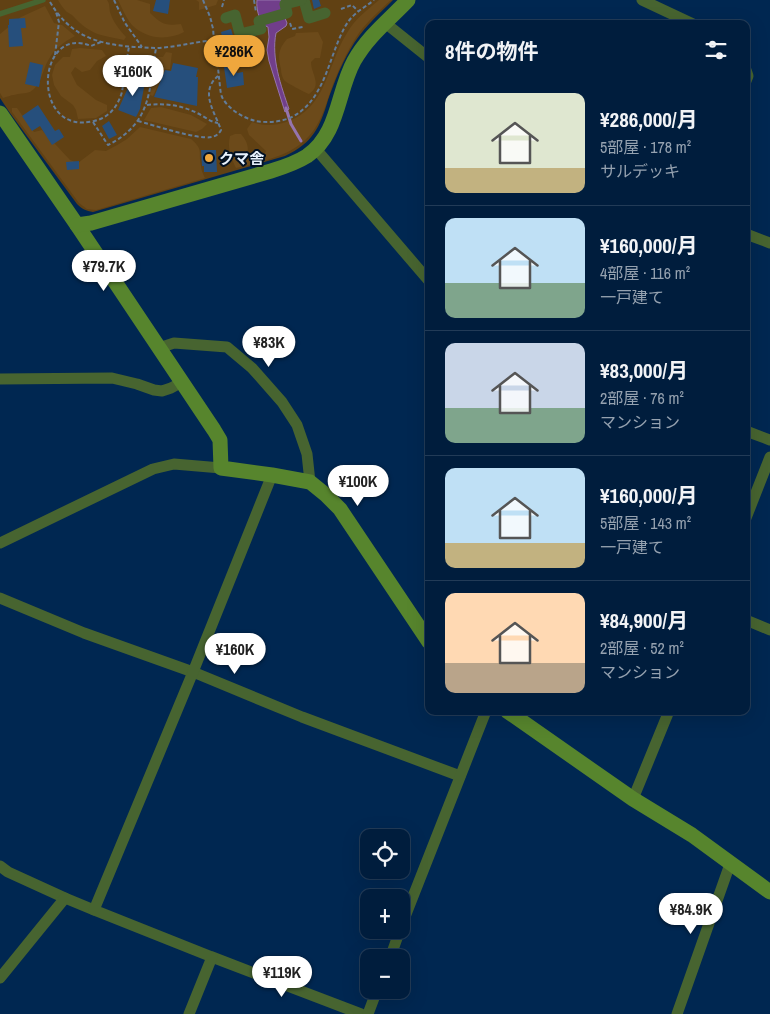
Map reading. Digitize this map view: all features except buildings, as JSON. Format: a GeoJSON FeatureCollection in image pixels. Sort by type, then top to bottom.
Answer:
{"type":"FeatureCollection","features":[{"type":"Feature","properties":{"kind":"street"},"geometry":{"type":"LineString","coordinates":[[226,18],[235,15],[240,34],[261,29],[258,21],[287,14],[285,4],[302,0],[308,18],[325,12]]}},
{"type":"Feature","properties":{"kind":"street"},"geometry":{"type":"LineString","coordinates":[[77,225],[90,223],[272,171],[300,160],[316,149],[331,127],[353,62],[370,37],[408,0]]}},
{"type":"Feature","properties":{"kind":"street"},"geometry":{"type":"LineString","coordinates":[[642,0],[684,20]]}},
{"type":"Feature","properties":{"kind":"street"},"geometry":{"type":"LineString","coordinates":[[384,22],[425,55]]}},
{"type":"Feature","properties":{"kind":"street"},"geometry":{"type":"LineString","coordinates":[[0,112],[220,440],[221,468]]}},
{"type":"Feature","properties":{"kind":"street"},"geometry":{"type":"LineString","coordinates":[[316,149],[425,276]]}},
{"type":"Feature","properties":{"kind":"street"},"geometry":{"type":"LineString","coordinates":[[750,236],[770,244]]}},
{"type":"Feature","properties":{"kind":"street"},"geometry":{"type":"LineString","coordinates":[[159,348],[174,343],[227,347],[252,368],[282,402],[297,425],[307,454],[310,482]]}},
{"type":"Feature","properties":{"kind":"street"},"geometry":{"type":"LineString","coordinates":[[0,379],[112,378],[162,391],[182,382]]}},
{"type":"Feature","properties":{"kind":"street"},"geometry":{"type":"LineString","coordinates":[[750,432],[770,440]]}},
{"type":"Feature","properties":{"kind":"street"},"geometry":{"type":"LineString","coordinates":[[750,508],[770,457]]}},
{"type":"Feature","properties":{"kind":"street"},"geometry":{"type":"LineString","coordinates":[[0,543],[152,469],[174,464],[221,468],[310,482],[340,509],[425,636]]}},
{"type":"Feature","properties":{"kind":"street"},"geometry":{"type":"LineString","coordinates":[[94,910],[272,475]]}},
{"type":"Feature","properties":{"kind":"street"},"geometry":{"type":"LineString","coordinates":[[0,598],[84,633],[193,672],[302,717],[460,776]]}},
{"type":"Feature","properties":{"kind":"street"},"geometry":{"type":"LineString","coordinates":[[750,622],[770,630]]}},
{"type":"Feature","properties":{"kind":"street"},"geometry":{"type":"LineString","coordinates":[[410,906],[484,715]]}},
{"type":"Feature","properties":{"kind":"street"},"geometry":{"type":"LineString","coordinates":[[514,715],[633,799],[692,835],[770,892]]}},
{"type":"Feature","properties":{"kind":"street"},"geometry":{"type":"LineString","coordinates":[[633,799],[667,715]]}},
{"type":"Feature","properties":{"kind":"street"},"geometry":{"type":"LineString","coordinates":[[677,1014],[730,864]]}},
{"type":"Feature","properties":{"kind":"street"},"geometry":{"type":"LineString","coordinates":[[0,866],[8,872],[94,910],[361,1014]]}},
{"type":"Feature","properties":{"kind":"street"},"geometry":{"type":"LineString","coordinates":[[0,978],[65,898]]}},
{"type":"Feature","properties":{"kind":"street"},"geometry":{"type":"LineString","coordinates":[[190,1014],[212,957]]}},
{"type":"Feature","properties":{"kind":"street"},"geometry":{"type":"LineString","coordinates":[[368,1014],[374,999]]}},
{"type":"Feature","properties":{"kind":"lane"},"geometry":{"type":"LineString","coordinates":[[0,14],[43,0]]}},
{"type":"Feature","properties":{"kind":"path"},"geometry":{"type":"LineString","coordinates":[[49,0],[56,12],[67,23],[79,32],[100,42],[156,48],[214,40]]}},
{"type":"Feature","properties":{"kind":"path"},"geometry":{"type":"LineString","coordinates":[[114,0],[142,47]]}},
{"type":"Feature","properties":{"kind":"path"},"geometry":{"type":"LineString","coordinates":[[203,0],[212,24],[222,96],[233,109],[244,117],[256,121],[270,122],[291,117],[302,110],[314,97],[325,76],[334,50],[350,19],[374,0]]}},
{"type":"Feature","properties":{"kind":"path"},"geometry":{"type":"LineString","coordinates":[[254,0],[256,14]]}},
{"type":"Feature","properties":{"kind":"path"},"geometry":{"type":"LineString","coordinates":[[341,8],[352,5],[358,11]]}},
{"type":"Feature","properties":{"kind":"path"},"geometry":{"type":"LineString","coordinates":[[55,57],[58,22],[56,12]]}},
{"type":"Feature","properties":{"kind":"path"},"geometry":{"type":"LineString","coordinates":[[100,42],[92,46],[83,43],[70,44],[55,57],[50,68],[47,80],[48,93],[54,106],[62,116],[68,119],[80,122],[93,122],[112,111],[122,92],[129,46]]}},
{"type":"Feature","properties":{"kind":"path"},"geometry":{"type":"LineString","coordinates":[[93,122],[108,145],[121,138],[133,128],[146,105],[156,48]]}},
{"type":"Feature","properties":{"kind":"path"},"geometry":{"type":"LineString","coordinates":[[138,122],[195,136],[212,137],[219,134],[221,130],[212,110],[209,91],[213,80],[219,76]]}},
{"type":"Feature","properties":{"kind":"path"},"geometry":{"type":"LineString","coordinates":[[146,105],[170,105],[185,108],[219,124]]}},
{"type":"Feature","properties":{"kind":"shaded area"},"geometry":{"type":"Polygon","coordinates":[[[0,0],[393,0],[354,43],[338,74],[318,126],[309,140],[295,151],[285,156],[93,212],[84,210],[77,204],[0,98],[0,0]]]}},
{"type":"Feature","properties":{"kind":"shaded area"},"geometry":{"type":"Polygon","coordinates":[[[58,0],[107,0],[113,19],[126,37],[124,40],[91,31],[66,11],[58,0]]]}},
{"type":"Feature","properties":{"kind":"shaded area"},"geometry":{"type":"Polygon","coordinates":[[[118,0],[137,0],[150,4],[150,13],[158,20],[171,25],[181,24],[184,32],[171,37],[150,36],[132,25],[118,0]]]}},
{"type":"Feature","properties":{"kind":"shaded area"},"geometry":{"type":"Polygon","coordinates":[[[196,0],[218,0],[216,5],[199,10],[199,2],[196,0]]]}},
{"type":"Feature","properties":{"kind":"shaded area"},"geometry":{"type":"Polygon","coordinates":[[[257,0],[281,0],[282,11],[287,23],[286,26],[276,33],[275,42],[278,72],[289,109],[285,112],[269,61],[267,50],[268,27],[263,25],[260,19],[257,10],[257,0]]]}},
{"type":"Feature","properties":{"kind":"shaded area"},"geometry":{"type":"Polygon","coordinates":[[[379,0],[391,0],[366,24],[352,43],[333,85],[322,116],[314,130],[297,147],[277,157],[255,164],[266,151],[249,135],[247,129],[252,122],[273,125],[286,122],[300,116],[310,107],[318,96],[340,45],[350,28],[379,0]]]}},
{"type":"Feature","properties":{"kind":"shaded area"},"geometry":{"type":"Polygon","coordinates":[[[45,6],[54,23],[62,25],[75,36],[51,55],[34,89],[28,93],[3,98],[0,93],[0,34],[21,17],[45,6]]]}},
{"type":"Feature","properties":{"kind":"shaded area"},"geometry":{"type":"Polygon","coordinates":[[[318,32],[323,42],[320,58],[315,58],[311,62],[316,83],[313,91],[309,94],[284,80],[279,60],[280,53],[287,39],[295,36],[296,33],[318,32]]]}},
{"type":"Feature","properties":{"kind":"shaded area"},"geometry":{"type":"Polygon","coordinates":[[[72,49],[102,50],[106,56],[97,61],[90,70],[82,72],[75,67],[71,73],[77,85],[96,100],[107,105],[107,111],[96,118],[78,119],[73,105],[61,96],[54,85],[52,75],[55,65],[63,57],[70,57],[72,49]]]}},
{"type":"Feature","properties":{"kind":"shaded area"},"geometry":{"type":"Polygon","coordinates":[[[166,52],[172,53],[170,69],[165,69],[153,96],[150,95],[157,57],[163,57],[166,52]]]}},
{"type":"Feature","properties":{"kind":"shaded area"},"geometry":{"type":"Polygon","coordinates":[[[161,107],[191,115],[207,124],[196,132],[144,120],[151,108],[161,107]]]}},
{"type":"Feature","properties":{"kind":"shaded area"},"geometry":{"type":"Polygon","coordinates":[[[12,108],[17,108],[34,132],[42,130],[70,160],[78,163],[95,150],[106,151],[119,144],[140,127],[191,139],[199,149],[201,169],[205,178],[96,210],[87,209],[79,203],[12,112],[12,108]]]}},
{"type":"Feature","properties":{"kind":"shaded area"},"geometry":{"type":"Polygon","coordinates":[[[241,134],[247,142],[247,158],[253,164],[236,168],[229,149],[230,136],[241,134]]]}},
{"type":"Feature","properties":{"kind":"waterway"},"geometry":{"type":"LineString","coordinates":[[286,108],[291,124],[301,141]]}},
{"type":"Feature","properties":{"kind":"place","name":"クマ舎"},"geometry":{"type":"Point","coordinates":[209,158]}}]}
